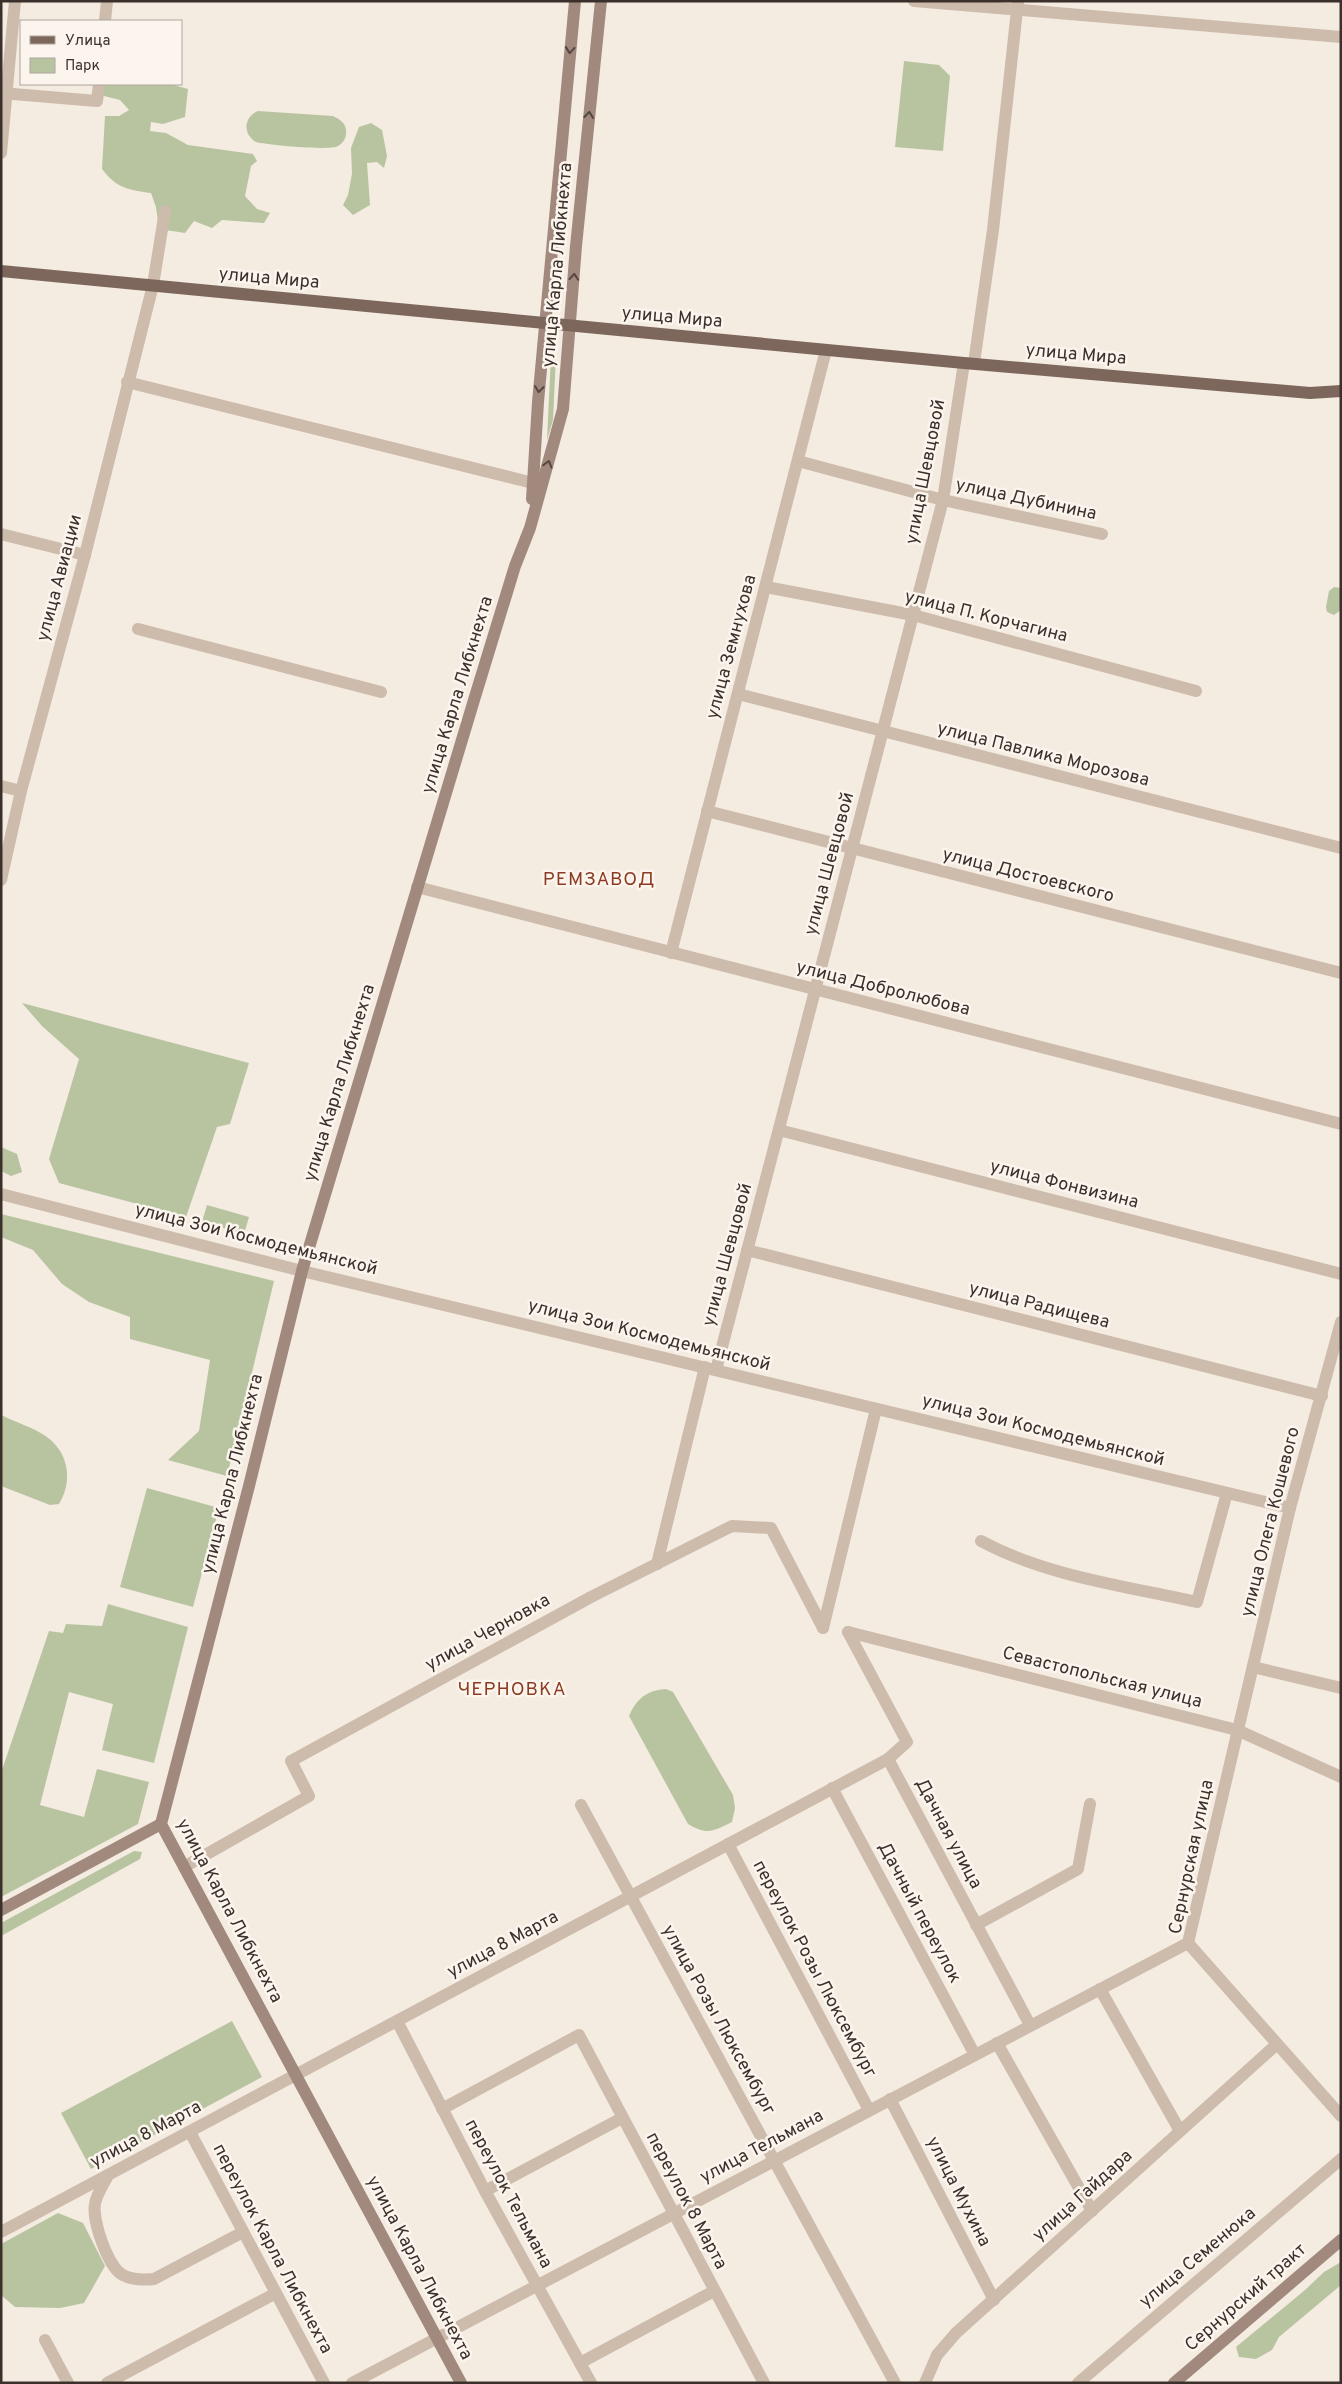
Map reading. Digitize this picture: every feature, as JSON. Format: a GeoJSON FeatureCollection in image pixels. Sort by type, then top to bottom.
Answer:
{"type":"FeatureCollection","features":[{"type":"Feature","properties":{"kind":"main road","name":"улица Карла Либкнехта"},"geometry":{"type":"LineString","coordinates":[[530,528],[538,402],[575,1]]}},
{"type":"Feature","properties":{"kind":"main road","name":"улица Карла Либкнехта"},"geometry":{"type":"LineString","coordinates":[[461,2383],[161,1824],[249,1486],[302,1270],[515,566],[530,528],[563,409],[601,1]]}},
{"type":"Feature","properties":{"kind":"main road","name":"улица Мира"},"geometry":{"type":"LineString","coordinates":[[1,270],[969,363],[1310,393],[1341,390]]}},
{"type":"Feature","properties":{"kind":"main road"},"geometry":{"type":"LineString","coordinates":[[1,1910],[161,1824]]}},
{"type":"Feature","properties":{"kind":"main road","name":"Сернурский тракт"},"geometry":{"type":"LineString","coordinates":[[1174,2383],[1341,2240]]}},
{"type":"Feature","properties":{"kind":"street"},"geometry":{"type":"LineString","coordinates":[[1,153],[4,93],[15,1]]}},
{"type":"Feature","properties":{"kind":"street"},"geometry":{"type":"LineString","coordinates":[[104,20],[106,1]]}},
{"type":"Feature","properties":{"kind":"street"},"geometry":{"type":"LineString","coordinates":[[914,1],[1017,6],[1341,37]]}},
{"type":"Feature","properties":{"kind":"street","name":"улица Шевцовой"},"geometry":{"type":"LineString","coordinates":[[657,1564],[710,1369],[747,1250],[943,500],[993,230],[1017,6]]}},
{"type":"Feature","properties":{"kind":"street"},"geometry":{"type":"LineString","coordinates":[[4,93],[97,102],[99,85]]}},
{"type":"Feature","properties":{"kind":"street","name":"улица Авиации"},"geometry":{"type":"LineString","coordinates":[[1,880],[21,791],[85,555],[127,382],[153,285],[165,210]]}},
{"type":"Feature","properties":{"kind":"street","name":"улица Земнухова"},"geometry":{"type":"LineString","coordinates":[[671,953],[826,350]]}},
{"type":"Feature","properties":{"kind":"street"},"geometry":{"type":"LineString","coordinates":[[127,382],[533,482]]}},
{"type":"Feature","properties":{"kind":"street","name":"улица Дубинина"},"geometry":{"type":"LineString","coordinates":[[798,461],[943,500],[1102,534]]}},
{"type":"Feature","properties":{"kind":"street"},"geometry":{"type":"LineString","coordinates":[[1,534],[85,555]]}},
{"type":"Feature","properties":{"kind":"street","name":"улица П. Корчагина"},"geometry":{"type":"LineString","coordinates":[[766,587],[913,615],[1196,691]]}},
{"type":"Feature","properties":{"kind":"street"},"geometry":{"type":"LineString","coordinates":[[138,629],[381,692]]}},
{"type":"Feature","properties":{"kind":"street","name":"улица Павлика Морозова"},"geometry":{"type":"LineString","coordinates":[[738,694],[1341,848]]}},
{"type":"Feature","properties":{"kind":"street"},"geometry":{"type":"LineString","coordinates":[[1,786],[21,791]]}},
{"type":"Feature","properties":{"kind":"street","name":"улица Достоевского"},"geometry":{"type":"LineString","coordinates":[[707,811],[1341,973]]}},
{"type":"Feature","properties":{"kind":"street","name":"улица Добролюбова"},"geometry":{"type":"LineString","coordinates":[[417,887],[1341,1124]]}},
{"type":"Feature","properties":{"kind":"street","name":"улица Фонвизина"},"geometry":{"type":"LineString","coordinates":[[779,1130],[1341,1274]]}},
{"type":"Feature","properties":{"kind":"street","name":"улица Зои Космодемьянской"},"geometry":{"type":"LineString","coordinates":[[1,1194],[302,1270],[1290,1508]]}},
{"type":"Feature","properties":{"kind":"street","name":"улица Радищева"},"geometry":{"type":"LineString","coordinates":[[747,1250],[1322,1396]]}},
{"type":"Feature","properties":{"kind":"street","name":"улица Олега Кошевого"},"geometry":{"type":"LineString","coordinates":[[1237,1730],[1290,1508],[1338,1341],[1341,1322]]}},
{"type":"Feature","properties":{"kind":"street","name":"улица Черновка"},"geometry":{"type":"LineString","coordinates":[[184,1867],[309,1796],[291,1761],[591,1598],[732,1526],[771,1528],[823,1628],[876,1409]]}},
{"type":"Feature","properties":{"kind":"street"},"geometry":{"type":"LineString","coordinates":[[981,1541],[1007,1556],[1086,1578],[1197,1602],[1227,1493]]}},
{"type":"Feature","properties":{"kind":"street","name":"Севастопольская улица"},"geometry":{"type":"LineString","coordinates":[[848,1632],[1237,1730],[1341,1777]]}},
{"type":"Feature","properties":{"kind":"street","name":"улица 8 Марта"},"geometry":{"type":"LineString","coordinates":[[1,2232],[888,1758],[907,1742],[848,1632]]}},
{"type":"Feature","properties":{"kind":"street"},"geometry":{"type":"LineString","coordinates":[[1253,1667],[1341,1688]]}},
{"type":"Feature","properties":{"kind":"street","name":"Сернурская улица"},"geometry":{"type":"LineString","coordinates":[[1237,1730],[1188,1942],[1341,2116]]}},
{"type":"Feature","properties":{"kind":"street","name":"Дачная улица"},"geometry":{"type":"LineString","coordinates":[[888,1758],[1030,2026]]}},
{"type":"Feature","properties":{"kind":"street","name":"Дачный переулок"},"geometry":{"type":"LineString","coordinates":[[832,1788],[975,2055]]}},
{"type":"Feature","properties":{"kind":"street"},"geometry":{"type":"LineString","coordinates":[[976,1925],[1078,1869],[1090,1804]]}},
{"type":"Feature","properties":{"kind":"street","name":"улица Розы Люксембург"},"geometry":{"type":"LineString","coordinates":[[581,1805],[895,2383]]}},
{"type":"Feature","properties":{"kind":"street","name":"переулок Розы Люксембург"},"geometry":{"type":"LineString","coordinates":[[728,1844],[869,2110]]}},
{"type":"Feature","properties":{"kind":"street","name":"улица Тельмана"},"geometry":{"type":"LineString","coordinates":[[352,2383],[1188,1942]]}},
{"type":"Feature","properties":{"kind":"street"},"geometry":{"type":"LineString","coordinates":[[1100,1989],[1180,2132]]}},
{"type":"Feature","properties":{"kind":"street","name":"переулок Тельмана"},"geometry":{"type":"LineString","coordinates":[[397,2021],[442,2109],[591,2383]]}},
{"type":"Feature","properties":{"kind":"street","name":"переулок 8 Марта"},"geometry":{"type":"LineString","coordinates":[[442,2109],[579,2035],[714,2291],[758,2381]]}},
{"type":"Feature","properties":{"kind":"street"},"geometry":{"type":"LineString","coordinates":[[997,2043],[1092,2211]]}},
{"type":"Feature","properties":{"kind":"street","name":"улица Гайдара"},"geometry":{"type":"LineString","coordinates":[[925,2383],[937,2355],[946,2344],[1277,2044]]}},
{"type":"Feature","properties":{"kind":"street","name":"улица Мухина"},"geometry":{"type":"LineString","coordinates":[[890,2099],[994,2300]]}},
{"type":"Feature","properties":{"kind":"street"},"geometry":{"type":"LineString","coordinates":[[486,2191],[622,2118]]}},
{"type":"Feature","properties":{"kind":"street","name":"переулок Карла Либкнехта"},"geometry":{"type":"LineString","coordinates":[[190,2132],[324,2383]]}},
{"type":"Feature","properties":{"kind":"street","name":"улица Семенюка"},"geometry":{"type":"LineString","coordinates":[[1078,2383],[1341,2159]]}},
{"type":"Feature","properties":{"kind":"street"},"geometry":{"type":"LineString","coordinates":[[108,2175],[94,2204],[97,2226],[109,2260],[122,2275],[141,2280],[154,2279],[243,2232]]}},
{"type":"Feature","properties":{"kind":"street"},"geometry":{"type":"LineString","coordinates":[[580,2363],[714,2291]]}},
{"type":"Feature","properties":{"kind":"street"},"geometry":{"type":"LineString","coordinates":[[107,2383],[276,2293]]}},
{"type":"Feature","properties":{"kind":"street"},"geometry":{"type":"LineString","coordinates":[[45,2340],[68,2383]]}},
{"type":"Feature","properties":{"kind":"green space"},"geometry":{"type":"Polygon","coordinates":[[[904,61],[939,65],[950,76],[943,151],[895,147],[904,61]]]}},
{"type":"Feature","properties":{"kind":"green space"},"geometry":{"type":"Polygon","coordinates":[[[101,85],[174,85],[188,89],[185,117],[163,124],[151,122],[150,131],[166,133],[188,145],[253,154],[257,161],[251,166],[245,196],[257,209],[270,213],[264,223],[222,220],[212,228],[194,221],[185,233],[159,229],[156,207],[151,193],[124,187],[112,180],[102,169],[105,116],[119,116],[129,110],[120,100],[100,95],[101,85]]]}},
{"type":"Feature","properties":{"kind":"green space"},"geometry":{"type":"Polygon","coordinates":[[[258,111],[333,116],[343,123],[346,130],[345,137],[338,146],[323,148],[272,145],[256,142],[248,134],[246,125],[250,117],[258,111]]]}},
{"type":"Feature","properties":{"kind":"green space"},"geometry":{"type":"Polygon","coordinates":[[[371,123],[382,130],[387,156],[384,168],[377,162],[367,163],[370,205],[353,215],[343,205],[348,195],[352,174],[351,148],[359,127],[371,123]]]}},
{"type":"Feature","properties":{"kind":"green space"},"geometry":{"type":"Polygon","coordinates":[[[551,355],[556,355],[553,420],[547,440],[551,355]]]}},
{"type":"Feature","properties":{"kind":"green space"},"geometry":{"type":"Polygon","coordinates":[[[1334,587],[1341,588],[1341,610],[1334,615],[1327,612],[1326,607],[1329,591],[1334,587]]]}},
{"type":"Feature","properties":{"kind":"green space"},"geometry":{"type":"Polygon","coordinates":[[[22,1003],[249,1063],[230,1124],[217,1127],[186,1217],[59,1183],[49,1159],[79,1059],[42,1026],[22,1003]]]}},
{"type":"Feature","properties":{"kind":"green space"},"geometry":{"type":"Polygon","coordinates":[[[1,1147],[17,1154],[22,1172],[11,1176],[1,1171],[1,1147]]]}},
{"type":"Feature","properties":{"kind":"green space"},"geometry":{"type":"Polygon","coordinates":[[[207,1205],[249,1217],[244,1234],[202,1222],[207,1205]]]}},
{"type":"Feature","properties":{"kind":"green space"},"geometry":{"type":"Polygon","coordinates":[[[1,1214],[274,1281],[227,1476],[168,1460],[199,1431],[210,1360],[130,1339],[130,1317],[89,1302],[62,1284],[33,1250],[1,1237],[1,1214]]]}},
{"type":"Feature","properties":{"kind":"green space"},"geometry":{"type":"Polygon","coordinates":[[[1,1415],[39,1432],[52,1441],[59,1449],[66,1466],[67,1476],[64,1495],[59,1504],[50,1505],[1,1486],[1,1415]]]}},
{"type":"Feature","properties":{"kind":"green space"},"geometry":{"type":"Polygon","coordinates":[[[147,1488],[219,1508],[193,1607],[120,1587],[147,1488]]]}},
{"type":"Feature","properties":{"kind":"green space"},"geometry":{"type":"Polygon","coordinates":[[[108,1604],[188,1627],[154,1763],[102,1750],[113,1704],[69,1692],[40,1805],[84,1817],[97,1769],[149,1782],[138,1824],[1,1897],[1,1773],[49,1631],[63,1633],[66,1624],[102,1626],[108,1604]]]}},
{"type":"Feature","properties":{"kind":"green space"},"geometry":{"type":"Polygon","coordinates":[[[666,1689],[673,1692],[733,1795],[735,1808],[732,1822],[714,1830],[700,1830],[688,1824],[629,1716],[635,1705],[643,1697],[653,1691],[666,1689]]]}},
{"type":"Feature","properties":{"kind":"green space"},"geometry":{"type":"Polygon","coordinates":[[[134,1851],[142,1852],[140,1859],[1,1936],[1,1923],[134,1851]]]}},
{"type":"Feature","properties":{"kind":"green space"},"geometry":{"type":"Polygon","coordinates":[[[232,2021],[262,2077],[91,2169],[61,2113],[232,2021]]]}},
{"type":"Feature","properties":{"kind":"green space"},"geometry":{"type":"Polygon","coordinates":[[[58,2213],[83,2223],[105,2266],[84,2303],[60,2308],[15,2307],[1,2295],[1,2244],[58,2213]]]}},
{"type":"Feature","properties":{"kind":"green space"},"geometry":{"type":"Polygon","coordinates":[[[1341,2262],[1341,2285],[1279,2337],[1272,2350],[1256,2359],[1239,2357],[1236,2347],[1324,2272],[1341,2262]]]}},
{"type":"Feature","properties":{"kind":"district","name":"РЕМЗАВОД"},"geometry":{"type":"Point","coordinates":[599,880]}},
{"type":"Feature","properties":{"kind":"district","name":"ЧЕРНОВКА"},"geometry":{"type":"Point","coordinates":[512,1690]}}]}
